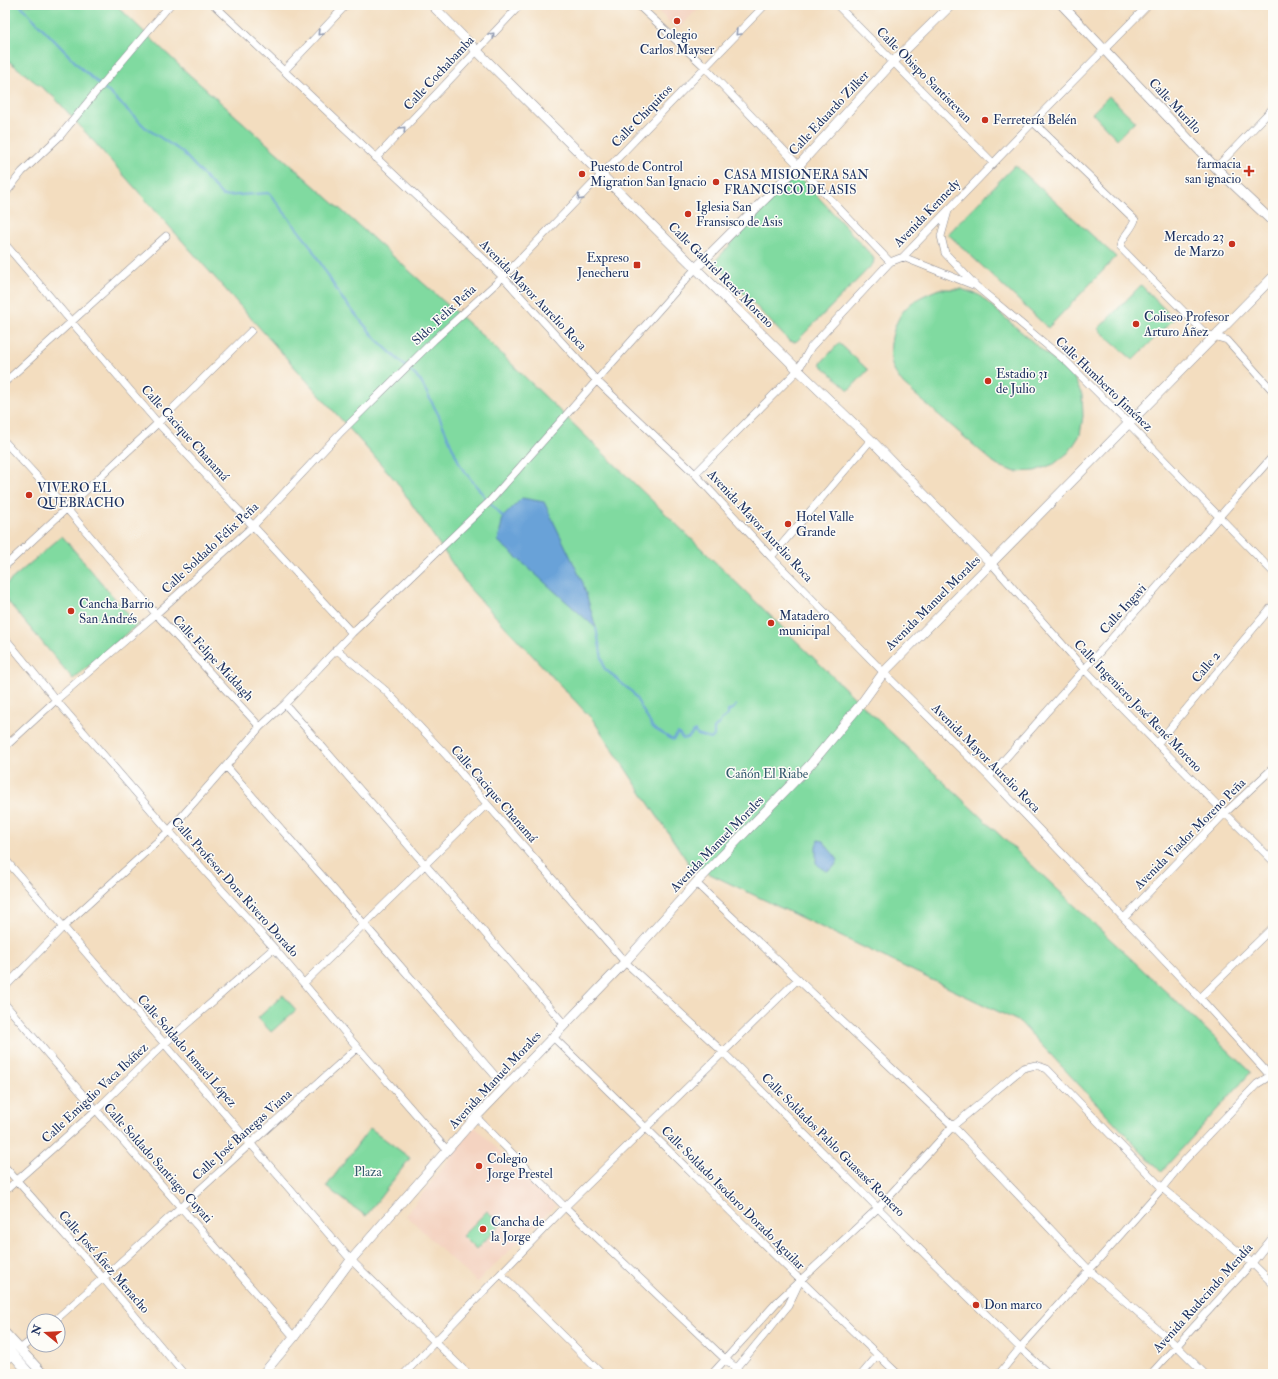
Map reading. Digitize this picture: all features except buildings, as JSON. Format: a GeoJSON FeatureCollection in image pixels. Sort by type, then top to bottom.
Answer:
{"type":"FeatureCollection","features":[{"type":"Feature","properties":{"kind":"street"},"geometry":{"type":"LineString","coordinates":[[5,194],[22,172],[60,136],[170,5]]}},
{"type":"Feature","properties":{"kind":"street","name":"Avenida Mayor Aurelio Roca"},"geometry":{"type":"LineString","coordinates":[[214,5],[503,277],[597,381],[695,474],[771,557],[989,777],[1200,998],[1272,1076]]}},
{"type":"Feature","properties":{"kind":"street"},"geometry":{"type":"LineString","coordinates":[[284,71],[346,5]]}},
{"type":"Feature","properties":{"kind":"street","name":"Calle Gabriel René Moreno"},"geometry":{"type":"LineString","coordinates":[[432,5],[476,51],[798,370],[871,440],[991,563]]}},
{"type":"Feature","properties":{"kind":"street","name":"Calle Cochabamba"},"geometry":{"type":"LineString","coordinates":[[376,158],[520,5]]}},
{"type":"Feature","properties":{"kind":"street"},"geometry":{"type":"LineString","coordinates":[[638,5],[705,68],[890,262]]}},
{"type":"Feature","properties":{"kind":"street","name":"Calle Chiquitos"},"geometry":{"type":"LineString","coordinates":[[503,277],[765,5]]}},
{"type":"Feature","properties":{"kind":"street","name":"Calle Obispo Santistevan"},"geometry":{"type":"LineString","coordinates":[[837,5],[993,163]]}},
{"type":"Feature","properties":{"kind":"street","name":"Calle Eduardo Zilker"},"geometry":{"type":"LineString","coordinates":[[5,987],[64,926],[169,831],[260,727],[285,704],[352,633],[489,502],[696,268],[798,165],[893,62],[951,5]]}},
{"type":"Feature","properties":{"kind":"street","name":"Calle Murillo"},"geometry":{"type":"LineString","coordinates":[[1062,5],[1216,168],[1273,222]]}},
{"type":"Feature","properties":{"kind":"street","name":"Avenida Kennedy"},"geometry":{"type":"LineString","coordinates":[[695,474],[798,370],[811,347],[890,262],[903,258],[993,163],[1148,5]]}},
{"type":"Feature","properties":{"kind":"street"},"geometry":{"type":"LineString","coordinates":[[1216,168],[1273,108]]}},
{"type":"Feature","properties":{"kind":"street"},"geometry":{"type":"LineString","coordinates":[[1033,122],[1135,220],[1133,227],[1121,240],[1120,247],[1206,334],[1227,340],[1273,391]]}},
{"type":"Feature","properties":{"kind":"street","name":"Calle Humberto Jiménez"},"geometry":{"type":"LineString","coordinates":[[949,209],[941,236],[945,253],[976,286],[1067,362],[1128,422],[1273,572]]}},
{"type":"Feature","properties":{"kind":"street"},"geometry":{"type":"LineString","coordinates":[[5,382],[73,322],[166,236]]}},
{"type":"Feature","properties":{"kind":"street","name":"Calle Cacique Chanamá"},"geometry":{"type":"LineString","coordinates":[[5,244],[158,423],[352,633]]}},
{"type":"Feature","properties":{"kind":"street"},"geometry":{"type":"LineString","coordinates":[[903,258],[976,286]]}},
{"type":"Feature","properties":{"kind":"street","name":"Sldo. Felix Peña"},"geometry":{"type":"LineString","coordinates":[[403,371],[434,340],[503,277]]}},
{"type":"Feature","properties":{"kind":"street","name":"Avenida Manuel Morales"},"geometry":{"type":"LineString","coordinates":[[263,1374],[294,1336],[351,1260],[476,1117],[553,1038],[625,962],[696,883],[810,765],[861,704],[884,672],[1128,422],[1215,337],[1273,277]]}},
{"type":"Feature","properties":{"kind":"street"},"geometry":{"type":"LineString","coordinates":[[5,566],[158,423],[251,331]]}},
{"type":"Feature","properties":{"kind":"street","name":"Calle Soldado Félix Peña"},"geometry":{"type":"LineString","coordinates":[[5,747],[253,526],[339,434],[403,371]]}},
{"type":"Feature","properties":{"kind":"street"},"geometry":{"type":"LineString","coordinates":[[771,557],[871,440]]}},
{"type":"Feature","properties":{"kind":"street","name":"Calle Felipe Middagh"},"geometry":{"type":"LineString","coordinates":[[5,442],[66,509],[156,614],[260,727]]}},
{"type":"Feature","properties":{"kind":"street","name":"Calle Ingavi"},"geometry":{"type":"LineString","coordinates":[[989,777],[1220,518],[1273,456]]}},
{"type":"Feature","properties":{"kind":"street","name":"Calle Ingeniero José René Moreno"},"geometry":{"type":"LineString","coordinates":[[991,563],[1085,670],[1273,861]]}},
{"type":"Feature","properties":{"kind":"street","name":"Calle 2"},"geometry":{"type":"LineString","coordinates":[[1157,744],[1273,605]]}},
{"type":"Feature","properties":{"kind":"street","name":"Calle Profesor Dora Rivero Dorado"},"geometry":{"type":"LineString","coordinates":[[5,638],[56,700],[169,831],[274,948],[357,1048],[448,1150]]}},
{"type":"Feature","properties":{"kind":"street","name":"Calle Cacique Chanamá"},"geometry":{"type":"LineString","coordinates":[[336,649],[386,691],[446,755],[486,804],[625,962]]}},
{"type":"Feature","properties":{"kind":"street"},"geometry":{"type":"LineString","coordinates":[[285,704],[565,1025]]}},
{"type":"Feature","properties":{"kind":"street"},"geometry":{"type":"LineString","coordinates":[[226,766],[505,1088]]}},
{"type":"Feature","properties":{"kind":"street","name":"Avenida Viador Moreno Peña"},"geometry":{"type":"LineString","coordinates":[[1124,918],[1225,813],[1273,768]]}},
{"type":"Feature","properties":{"kind":"street"},"geometry":{"type":"LineString","coordinates":[[304,983],[486,804]]}},
{"type":"Feature","properties":{"kind":"street","name":"Calle Soldado Ismael López"},"geometry":{"type":"LineString","coordinates":[[5,859],[164,1044],[251,1142],[351,1260],[468,1374]]}},
{"type":"Feature","properties":{"kind":"street"},"geometry":{"type":"LineString","coordinates":[[696,883],[953,1126],[1089,1270],[1176,1346],[1205,1374]]}},
{"type":"Feature","properties":{"kind":"street"},"geometry":{"type":"LineString","coordinates":[[1200,998],[1273,927]]}},
{"type":"Feature","properties":{"kind":"street","name":"Calle Emigdio Vaca Ibáñez"},"geometry":{"type":"LineString","coordinates":[[5,1191],[95,1111],[164,1044],[274,948]]}},
{"type":"Feature","properties":{"kind":"street","name":"Calle Soldados Pablo Guasasé Romero"},"geometry":{"type":"LineString","coordinates":[[625,962],[723,1052],[878,1208],[1020,1348],[1049,1374]]}},
{"type":"Feature","properties":{"kind":"street"},"geometry":{"type":"LineString","coordinates":[[404,1374],[565,1207],[798,979]]}},
{"type":"Feature","properties":{"kind":"street","name":"Calle Soldado Santiago Cuyati"},"geometry":{"type":"LineString","coordinates":[[5,1004],[95,1111],[181,1206],[294,1336]]}},
{"type":"Feature","properties":{"kind":"street","name":"Calle Soldado Isodoro Dorado Aguilar"},"geometry":{"type":"LineString","coordinates":[[553,1038],[646,1127],[799,1281],[898,1374]]}},
{"type":"Feature","properties":{"kind":"street","name":"Calle José Banegas Viana"},"geometry":{"type":"LineString","coordinates":[[63,1313],[357,1048]]}},
{"type":"Feature","properties":{"kind":"street"},"geometry":{"type":"LineString","coordinates":[[712,1374],[777,1302],[878,1208],[953,1126],[1023,1068],[1036,1065],[1047,1069],[1162,1188],[1252,1263],[1273,1284]]}},
{"type":"Feature","properties":{"kind":"street"},"geometry":{"type":"LineString","coordinates":[[999,1374],[1183,1162],[1257,1084],[1272,1076]]}},
{"type":"Feature","properties":{"kind":"street"},"geometry":{"type":"LineString","coordinates":[[476,1117],[565,1207],[725,1359],[734,1371],[788,1306],[799,1281]]}},
{"type":"Feature","properties":{"kind":"street","name":"Calle José Áñez Menacho"},"geometry":{"type":"LineString","coordinates":[[5,1167],[103,1278],[184,1374]]}},
{"type":"Feature","properties":{"kind":"street","name":"Avenida Rudecindo Mendía"},"geometry":{"type":"LineString","coordinates":[[1151,1374],[1252,1263],[1273,1237]]}},
{"type":"Feature","properties":{"kind":"street"},"geometry":{"type":"LineString","coordinates":[[501,1274],[602,1374]]}},
{"type":"Feature","properties":{"kind":"street"},"geometry":{"type":"LineString","coordinates":[[5,1333],[30,1374]]}},
{"type":"Feature","properties":{"kind":"street"},"geometry":{"type":"LineString","coordinates":[[5,1363],[26,1344]]}},
{"type":"Feature","properties":{"kind":"street"},"geometry":{"type":"LineString","coordinates":[[5,1346],[16,1352],[42,1374]]}},
{"type":"Feature","properties":{"kind":"street"},"geometry":{"type":"LineString","coordinates":[[862,1374],[878,1355]]}},
{"type":"Feature","properties":{"kind":"shaded area","name":"Colegio Carlos Mayser"},"geometry":{"type":"Polygon","coordinates":[[[652,5],[702,5],[677,30],[652,5]]]}},
{"type":"Feature","properties":{"kind":"shaded area","name":"Colegio Jorge Prestel"},"geometry":{"type":"Polygon","coordinates":[[[474,1126],[556,1205],[477,1282],[406,1215],[474,1126]]]}},
{"type":"Feature","properties":{"kind":"green space","name":"Cañón El Riabe"},"geometry":{"type":"Polygon","coordinates":[[[5,5],[116,5],[182,68],[488,341],[861,704],[1251,1072],[1161,1172],[1020,1022],[689,864],[593,720],[469,588],[396,481],[55,98],[5,58],[5,5]]]}},
{"type":"Feature","properties":{"kind":"green space"},"geometry":{"type":"Polygon","coordinates":[[[1109,96],[1135,121],[1117,139],[1092,113],[1109,96]]]}},
{"type":"Feature","properties":{"kind":"green space"},"geometry":{"type":"Polygon","coordinates":[[[1015,165],[1116,257],[1048,328],[948,234],[1015,165]]]}},
{"type":"Feature","properties":{"kind":"green space"},"geometry":{"type":"Polygon","coordinates":[[[793,178],[801,178],[874,259],[873,264],[797,341],[794,342],[789,341],[715,263],[716,260],[793,178]]]}},
{"type":"Feature","properties":{"kind":"green space","name":"Coliseo Profesor Arturo Áñez"},"geometry":{"type":"Polygon","coordinates":[[[1141,285],[1174,319],[1133,360],[1098,329],[1141,285]]]}},
{"type":"Feature","properties":{"kind":"green space","name":"Estadio 31 de Julio"},"geometry":{"type":"Polygon","coordinates":[[[939,289],[961,289],[979,295],[1074,378],[1082,395],[1083,416],[1080,435],[1069,452],[1054,464],[1035,471],[1016,472],[998,466],[903,384],[896,374],[891,361],[891,346],[897,322],[905,309],[912,302],[939,289]]]}},
{"type":"Feature","properties":{"kind":"green space"},"geometry":{"type":"Polygon","coordinates":[[[839,343],[868,370],[849,390],[820,364],[839,343]]]}},
{"type":"Feature","properties":{"kind":"green space","name":"Cancha Barrio San Andrés"},"geometry":{"type":"Polygon","coordinates":[[[62,536],[137,625],[73,679],[5,598],[5,585],[62,536]]]}},
{"type":"Feature","properties":{"kind":"green space"},"geometry":{"type":"Polygon","coordinates":[[[283,995],[296,1010],[271,1032],[258,1018],[283,995]]]}},
{"type":"Feature","properties":{"kind":"green space","name":"Plaza"},"geometry":{"type":"Polygon","coordinates":[[[370,1128],[410,1158],[366,1216],[326,1187],[370,1128]]]}},
{"type":"Feature","properties":{"kind":"green space","name":"Cancha de la Jorge"},"geometry":{"type":"Polygon","coordinates":[[[487,1211],[501,1224],[476,1250],[462,1236],[487,1211]]]}},
{"type":"Feature","properties":{"kind":"water"},"geometry":{"type":"Polygon","coordinates":[[[522,498],[544,502],[583,583],[596,628],[498,541],[503,517],[522,498]]]}},
{"type":"Feature","properties":{"kind":"water"},"geometry":{"type":"Polygon","coordinates":[[[818,840],[824,841],[838,860],[834,867],[827,871],[816,863],[816,846],[818,840]]]}},
{"type":"Feature","properties":{"kind":"waterway"},"geometry":{"type":"LineString","coordinates":[[20,5],[82,69],[146,128],[182,152],[223,196],[269,193],[309,244],[341,297],[376,339],[420,380],[438,414],[461,467],[503,517]]}},
{"type":"Feature","properties":{"kind":"waterway"},"geometry":{"type":"LineString","coordinates":[[596,628],[604,668],[633,693],[653,728],[673,740],[678,733],[683,739],[688,738],[695,731],[697,735],[711,739],[714,736],[714,729],[721,720],[728,715],[728,711],[736,705]]}},
{"type":"Feature","properties":{"kind":"place","name":"Colegio Carlos Mayser"},"geometry":{"type":"Point","coordinates":[677,21]}},
{"type":"Feature","properties":{"kind":"place","name":"Ferretería Belén"},"geometry":{"type":"Point","coordinates":[985,120]}},
{"type":"Feature","properties":{"kind":"place","name":"farmacia san ignacio"},"geometry":{"type":"Point","coordinates":[1249,171]}},
{"type":"Feature","properties":{"kind":"place","name":"Puesto de Control Migration San Ignacio"},"geometry":{"type":"Point","coordinates":[582,174]}},
{"type":"Feature","properties":{"kind":"place","name":"CASA MISIONERA SAN FRANCISCO DE ASIS"},"geometry":{"type":"Point","coordinates":[716,182]}},
{"type":"Feature","properties":{"kind":"place","name":"Iglesia San Fransisco de Asis"},"geometry":{"type":"Point","coordinates":[688,214]}},
{"type":"Feature","properties":{"kind":"place","name":"Mercado 23 de Marzo"},"geometry":{"type":"Point","coordinates":[1232,244]}},
{"type":"Feature","properties":{"kind":"place","name":"Expreso Jenecheru"},"geometry":{"type":"Point","coordinates":[637,265]}},
{"type":"Feature","properties":{"kind":"place","name":"Coliseo Profesor Arturo Áñez"},"geometry":{"type":"Point","coordinates":[1136,324]}},
{"type":"Feature","properties":{"kind":"place","name":"Estadio 31 de Julio"},"geometry":{"type":"Point","coordinates":[988,381]}},
{"type":"Feature","properties":{"kind":"place","name":"VIVERO EL QUEBRACHO"},"geometry":{"type":"Point","coordinates":[29,495]}},
{"type":"Feature","properties":{"kind":"place","name":"Hotel Valle Grande"},"geometry":{"type":"Point","coordinates":[788,524]}},
{"type":"Feature","properties":{"kind":"place","name":"Cancha Barrio San Andrés"},"geometry":{"type":"Point","coordinates":[71,611]}},
{"type":"Feature","properties":{"kind":"place","name":"Matadero municipal"},"geometry":{"type":"Point","coordinates":[771,623]}},
{"type":"Feature","properties":{"kind":"place","name":"Colegio Jorge Prestel"},"geometry":{"type":"Point","coordinates":[479,1166]}},
{"type":"Feature","properties":{"kind":"place","name":"Cancha de la Jorge"},"geometry":{"type":"Point","coordinates":[483,1229]}},
{"type":"Feature","properties":{"kind":"place","name":"Don marco"},"geometry":{"type":"Point","coordinates":[976,1305]}}]}
